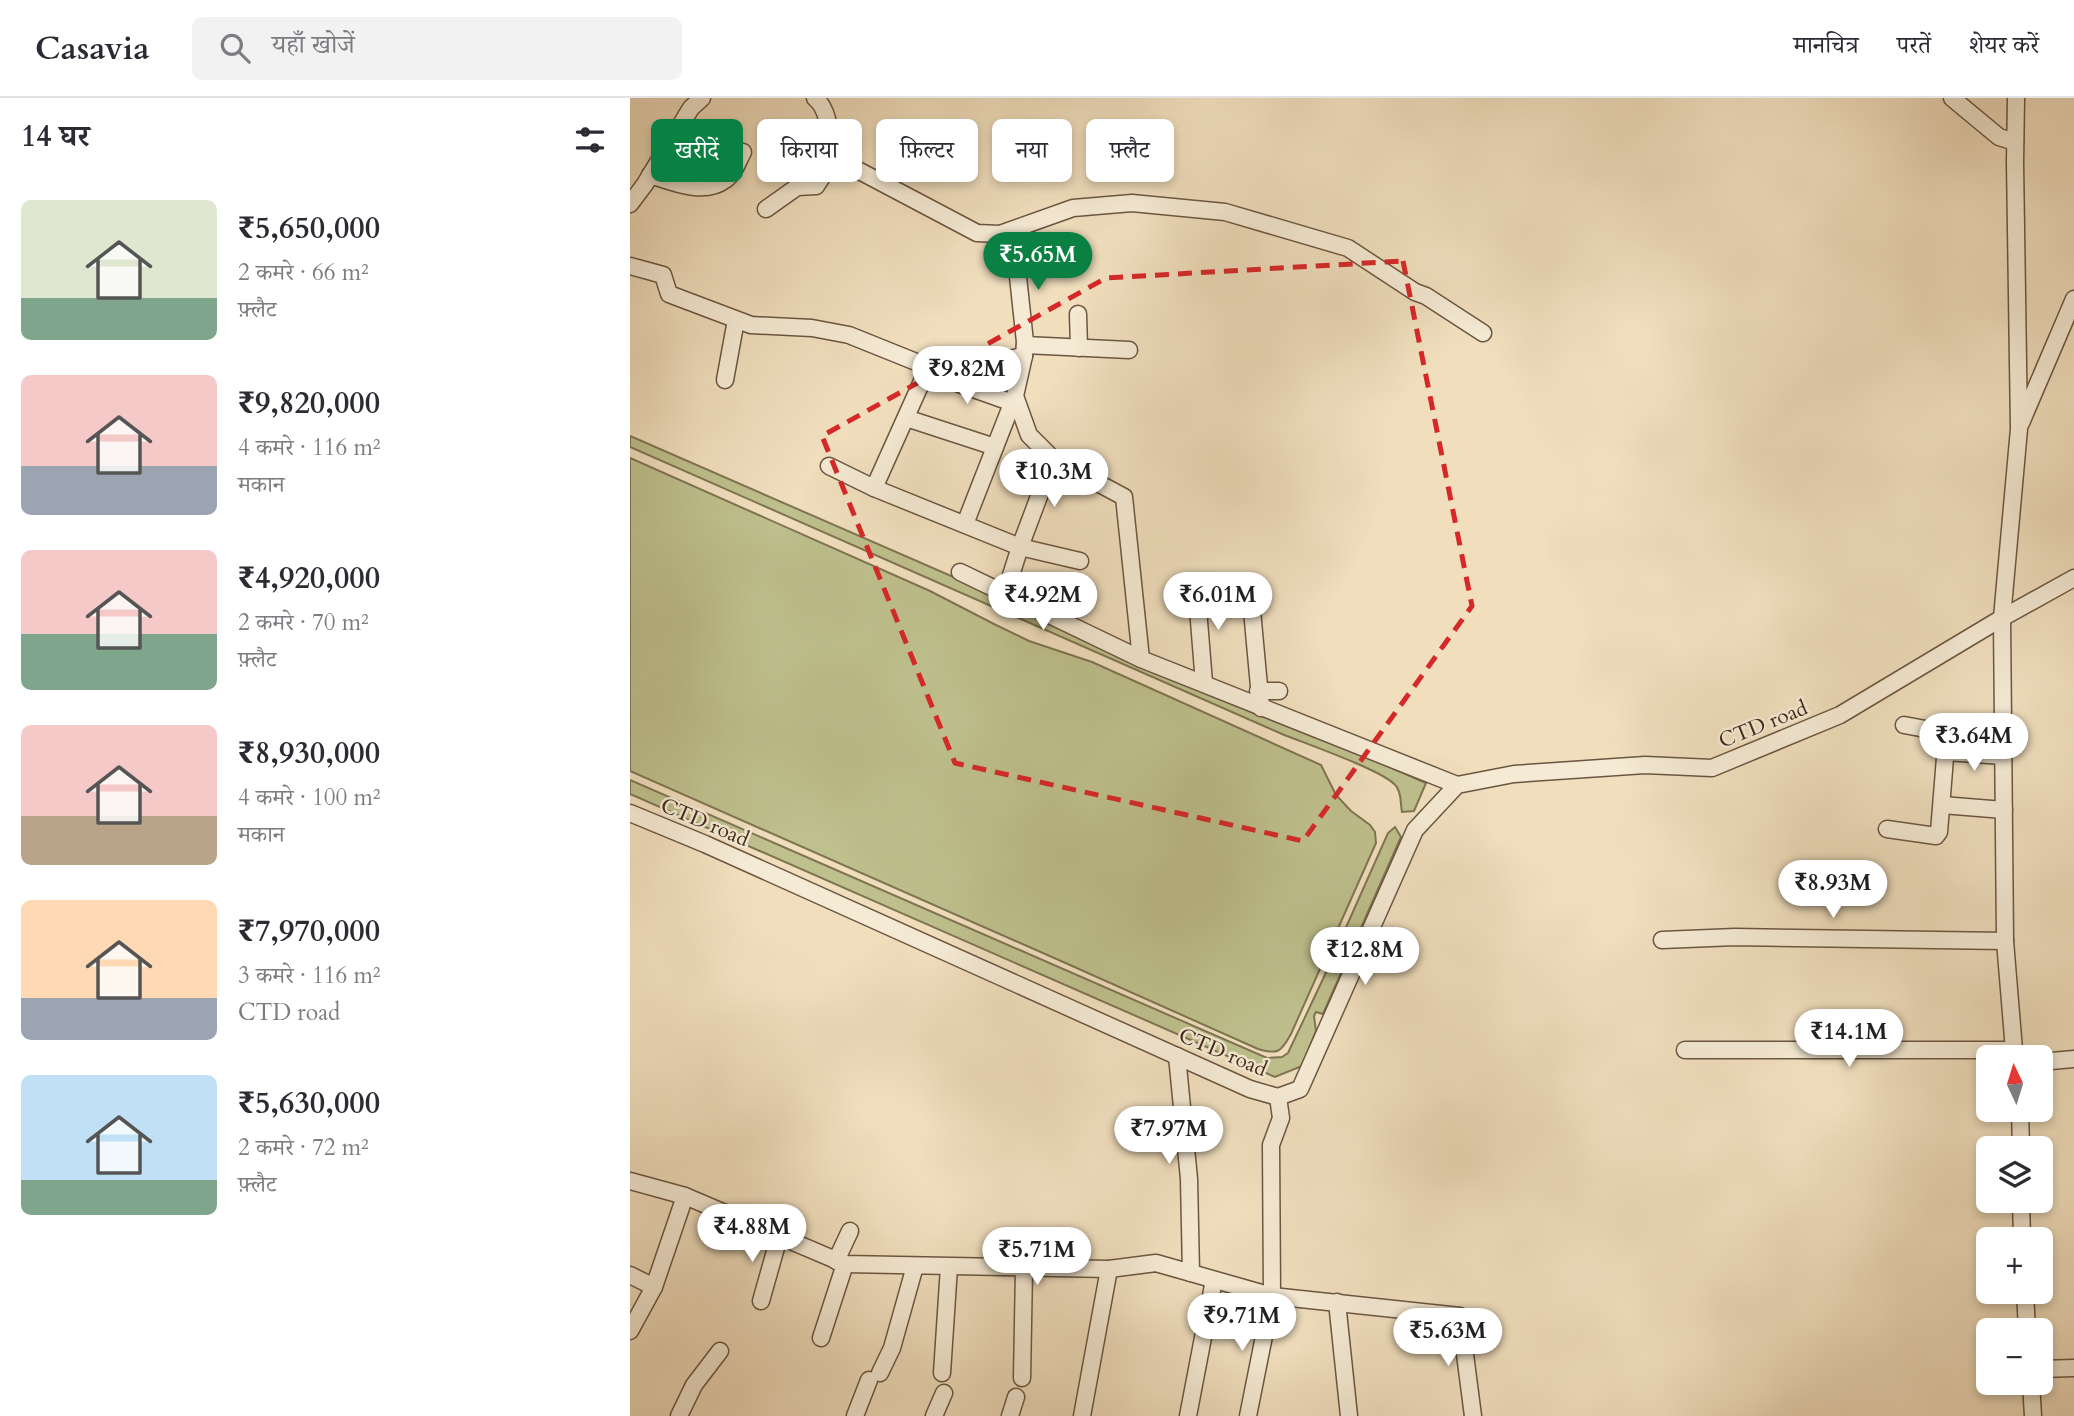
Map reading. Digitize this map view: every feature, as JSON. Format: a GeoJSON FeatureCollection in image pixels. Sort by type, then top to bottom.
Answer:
{"type":"FeatureCollection","features":[{"type":"Feature","properties":{"kind":"street"},"geometry":{"type":"LineString","coordinates":[[630,204],[642,180],[691,108],[702,98]]}},
{"type":"Feature","properties":{"kind":"street"},"geometry":{"type":"LineString","coordinates":[[1952,98],[1999,138],[2015,142]]}},
{"type":"Feature","properties":{"kind":"street"},"geometry":{"type":"LineString","coordinates":[[2015,1045],[2005,940],[2002,618],[2019,429],[2016,98]]}},
{"type":"Feature","properties":{"kind":"street"},"geometry":{"type":"LineString","coordinates":[[818,99],[828,119]]}},
{"type":"Feature","properties":{"kind":"street"},"geometry":{"type":"LineString","coordinates":[[862,172],[977,233],[1000,234],[1073,208],[1132,203],[1225,212],[1349,248],[1483,333]]}},
{"type":"Feature","properties":{"kind":"street"},"geometry":{"type":"LineString","coordinates":[[656,182],[691,187],[708,187],[721,182]]}},
{"type":"Feature","properties":{"kind":"street"},"geometry":{"type":"LineString","coordinates":[[766,209],[797,187],[816,186],[819,182]]}},
{"type":"Feature","properties":{"kind":"street"},"geometry":{"type":"LineString","coordinates":[[965,524],[1014,399],[1024,350],[1013,230]]}},
{"type":"Feature","properties":{"kind":"street"},"geometry":{"type":"LineString","coordinates":[[630,266],[663,275],[669,294],[736,320],[751,325],[812,328],[849,335],[938,373],[1014,399],[1028,435],[1053,459],[1124,497],[1141,659]]}},
{"type":"Feature","properties":{"kind":"street"},"geometry":{"type":"LineString","coordinates":[[2019,429],[2074,299]]}},
{"type":"Feature","properties":{"kind":"street"},"geometry":{"type":"LineString","coordinates":[[1078,314],[1079,348]]}},
{"type":"Feature","properties":{"kind":"street"},"geometry":{"type":"LineString","coordinates":[[725,380],[736,320]]}},
{"type":"Feature","properties":{"kind":"street"},"geometry":{"type":"LineString","coordinates":[[874,488],[923,379],[1024,350],[1129,350]]}},
{"type":"Feature","properties":{"kind":"street"},"geometry":{"type":"LineString","coordinates":[[906,418],[995,447]]}},
{"type":"Feature","properties":{"kind":"street"},"geometry":{"type":"LineString","coordinates":[[1005,594],[1053,459]]}},
{"type":"Feature","properties":{"kind":"street"},"geometry":{"type":"LineString","coordinates":[[829,466],[874,488],[1020,547],[1080,561]]}},
{"type":"Feature","properties":{"kind":"street"},"geometry":{"type":"LineString","coordinates":[[960,572],[1141,659],[1457,785]]}},
{"type":"Feature","properties":{"kind":"street","name":"CTD road"},"geometry":{"type":"LineString","coordinates":[[630,813],[705,844],[1250,1089],[1278,1097],[1300,1089],[1415,830],[1457,785],[1514,774],[1645,765],[1712,768],[1840,715],[2002,618],[2074,579]]}},
{"type":"Feature","properties":{"kind":"street"},"geometry":{"type":"LineString","coordinates":[[1196,584],[1204,683]]}},
{"type":"Feature","properties":{"kind":"street"},"geometry":{"type":"LineString","coordinates":[[1250,589],[1261,708]]}},
{"type":"Feature","properties":{"kind":"street"},"geometry":{"type":"LineString","coordinates":[[1258,691],[1279,691]]}},
{"type":"Feature","properties":{"kind":"street"},"geometry":{"type":"LineString","coordinates":[[1887,829],[1936,836],[1939,832],[1948,736],[1945,731],[1904,725]]}},
{"type":"Feature","properties":{"kind":"street"},"geometry":{"type":"LineString","coordinates":[[1946,752],[2003,756]]}},
{"type":"Feature","properties":{"kind":"street"},"geometry":{"type":"LineString","coordinates":[[1942,806],[2004,810]]}},
{"type":"Feature","properties":{"kind":"street"},"geometry":{"type":"LineString","coordinates":[[1662,940],[1735,937],[2005,940]]}},
{"type":"Feature","properties":{"kind":"street"},"geometry":{"type":"LineString","coordinates":[[1685,1050],[1976,1054]]}},
{"type":"Feature","properties":{"kind":"street"},"geometry":{"type":"LineString","coordinates":[[1177,1056],[1189,1179],[1191,1273]]}},
{"type":"Feature","properties":{"kind":"street"},"geometry":{"type":"LineString","coordinates":[[2053,1061],[2074,1059]]}},
{"type":"Feature","properties":{"kind":"street"},"geometry":{"type":"LineString","coordinates":[[1248,1416],[1272,1296],[1271,1145],[1282,1118],[1278,1097]]}},
{"type":"Feature","properties":{"kind":"street"},"geometry":{"type":"LineString","coordinates":[[630,1181],[685,1196],[840,1263],[1024,1269],[1109,1269],[1156,1263],[1272,1296],[1460,1316],[1473,1416]]}},
{"type":"Feature","properties":{"kind":"street"},"geometry":{"type":"LineString","coordinates":[[630,1331],[654,1287],[685,1196]]}},
{"type":"Feature","properties":{"kind":"street"},"geometry":{"type":"LineString","coordinates":[[821,1338],[850,1231]]}},
{"type":"Feature","properties":{"kind":"street"},"geometry":{"type":"LineString","coordinates":[[761,1301],[779,1237]]}},
{"type":"Feature","properties":{"kind":"street"},"geometry":{"type":"LineString","coordinates":[[855,1416],[874,1376],[892,1348],[915,1266]]}},
{"type":"Feature","properties":{"kind":"street"},"geometry":{"type":"LineString","coordinates":[[942,1373],[949,1267]]}},
{"type":"Feature","properties":{"kind":"street"},"geometry":{"type":"LineString","coordinates":[[1022,1378],[1024,1269]]}},
{"type":"Feature","properties":{"kind":"street"},"geometry":{"type":"LineString","coordinates":[[1082,1416],[1109,1269]]}},
{"type":"Feature","properties":{"kind":"street"},"geometry":{"type":"LineString","coordinates":[[630,1275],[654,1287]]}},
{"type":"Feature","properties":{"kind":"street"},"geometry":{"type":"LineString","coordinates":[[1188,1416],[1214,1280]]}},
{"type":"Feature","properties":{"kind":"street"},"geometry":{"type":"LineString","coordinates":[[1337,1302],[1349,1416]]}},
{"type":"Feature","properties":{"kind":"street"},"geometry":{"type":"LineString","coordinates":[[679,1416],[694,1385],[720,1351]]}},
{"type":"Feature","properties":{"kind":"street"},"geometry":{"type":"LineString","coordinates":[[2053,1369],[2074,1368]]}},
{"type":"Feature","properties":{"kind":"street"},"geometry":{"type":"LineString","coordinates":[[934,1416],[944,1393]]}},
{"type":"Feature","properties":{"kind":"street"},"geometry":{"type":"LineString","coordinates":[[2032,1395],[2033,1416]]}},
{"type":"Feature","properties":{"kind":"street"},"geometry":{"type":"LineString","coordinates":[[1010,1416],[1016,1397]]}},
{"type":"Feature","properties":{"kind":"highlighted area"},"geometry":{"type":"Polygon","coordinates":[[[1403,261],[1472,606],[1303,841],[955,763],[822,436],[1106,278],[1403,261]]]}},
{"type":"Feature","properties":{"kind":"green space"},"geometry":{"type":"Polygon","coordinates":[[[630,436],[1426,783],[1414,811],[1402,812],[1398,789],[1377,773],[1282,734],[630,447],[630,436]]]}},
{"type":"Feature","properties":{"kind":"green space"},"geometry":{"type":"Polygon","coordinates":[[[630,458],[930,591],[1029,641],[1092,662],[1321,765],[1336,795],[1375,832],[1376,843],[1284,1045],[1275,1052],[1258,1049],[630,771],[630,458]]]}},
{"type":"Feature","properties":{"kind":"green space"},"geometry":{"type":"Polygon","coordinates":[[[630,780],[1267,1058],[1282,1057],[1288,1053],[1388,833],[1395,827],[1401,837],[1323,1014],[1316,1012],[1314,1016],[1316,1031],[1302,1066],[1275,1077],[630,794],[630,780]]]}}]}
